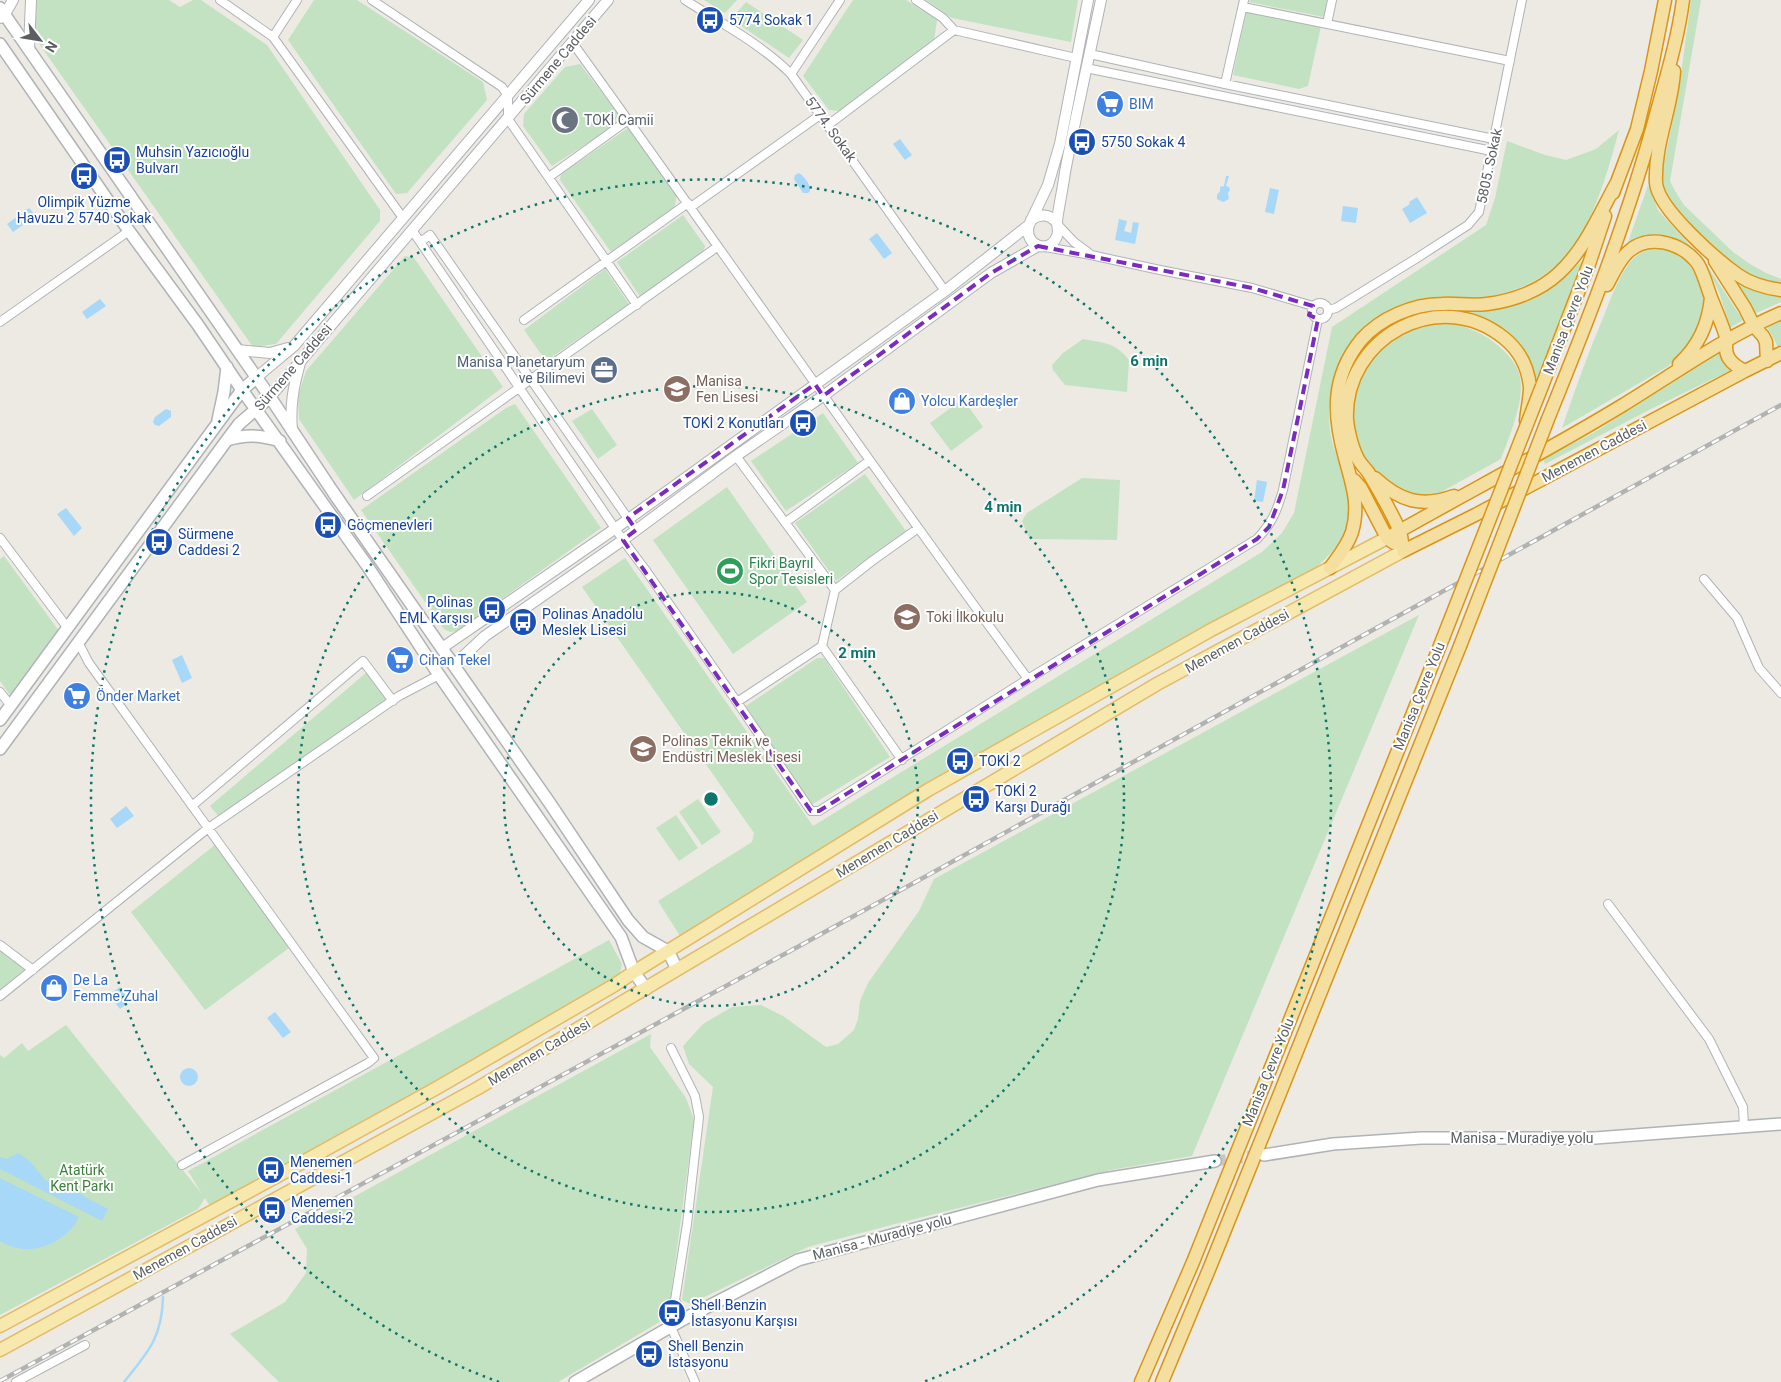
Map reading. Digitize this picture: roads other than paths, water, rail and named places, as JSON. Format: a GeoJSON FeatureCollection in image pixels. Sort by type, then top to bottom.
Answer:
{"type":"FeatureCollection","features":[{"type":"Feature","properties":{"kind":"highway","name":"Manisa Çevre Yolu"},"geometry":{"type":"LineString","coordinates":[[1141,1382],[1193,1262],[1524,436],[1589,264],[1637,129],[1665,0]]}},
{"type":"Feature","properties":{"kind":"highway","name":"Manisa Çevre Yolu"},"geometry":{"type":"LineString","coordinates":[[1162,1382],[1210,1268],[1460,646],[1585,328],[1644,162],[1675,48],[1682,0]]}},
{"type":"Feature","properties":{"kind":"highway"},"geometry":{"type":"LineString","coordinates":[[1675,48],[1673,87],[1658,156],[1656,185],[1667,207],[1720,268],[1746,308],[1754,326],[1766,342],[1767,362]]}},
{"type":"Feature","properties":{"kind":"highway"},"geometry":{"type":"LineString","coordinates":[[1330,568],[1352,533],[1356,508],[1354,488],[1338,429],[1336,404],[1338,386],[1346,362],[1361,340],[1377,325],[1402,312],[1439,304],[1485,305],[1505,301],[1539,287],[1558,274],[1577,254],[1616,184]]}},
{"type":"Feature","properties":{"kind":"highway"},"geometry":{"type":"LineString","coordinates":[[1699,242],[1739,276],[1754,284],[1781,290]]}},
{"type":"Feature","properties":{"kind":"highway"},"geometry":{"type":"LineString","coordinates":[[1585,328],[1619,263],[1628,252],[1640,244],[1669,243],[1685,251],[1698,264],[1707,283],[1727,340],[1725,346],[1728,359],[1732,364],[1745,371]]}},
{"type":"Feature","properties":{"kind":"highway"},"geometry":{"type":"LineString","coordinates":[[1660,381],[1690,354],[1698,341],[1706,327],[1711,298]]}},
{"type":"Feature","properties":{"kind":"highway","name":"Menemen Caddesi"},"geometry":{"type":"LineString","coordinates":[[1388,538],[1552,447],[1727,340],[1781,312]]}},
{"type":"Feature","properties":{"kind":"highway"},"geometry":{"type":"LineString","coordinates":[[1403,551],[1400,531],[1367,471],[1357,457],[1347,420],[1349,398],[1354,378],[1368,354],[1386,335],[1412,321],[1435,316],[1476,321],[1496,332],[1511,344],[1520,355],[1527,371],[1530,388],[1524,436]]}},
{"type":"Feature","properties":{"kind":"highway","name":"Menemen Caddesi"},"geometry":{"type":"LineString","coordinates":[[1403,551],[1781,353]]}},
{"type":"Feature","properties":{"kind":"highway"},"geometry":{"type":"LineString","coordinates":[[1367,471],[1399,497],[1421,503],[1443,500],[1476,488]]}},
{"type":"Feature","properties":{"kind":"highway"},"geometry":{"type":"LineString","coordinates":[[1350,474],[1361,488],[1388,538],[1403,551]]}},
{"type":"Feature","properties":{"kind":"main road"},"geometry":{"type":"LineString","coordinates":[[2,13],[270,396],[292,431],[636,930],[643,937],[668,951],[677,969]]}},
{"type":"Feature","properties":{"kind":"main road"},"geometry":{"type":"LineString","coordinates":[[0,44],[5,54],[129,231],[366,564],[439,675],[621,937],[634,972],[646,989]]}},
{"type":"Feature","properties":{"kind":"main road"},"geometry":{"type":"LineString","coordinates":[[216,428],[227,367]]}},
{"type":"Feature","properties":{"kind":"main road","name":"Sürmene Caddesi"},"geometry":{"type":"LineString","coordinates":[[0,720],[216,428],[242,390],[256,377]]}},
{"type":"Feature","properties":{"kind":"main road","name":"Sürmene Caddesi"},"geometry":{"type":"LineString","coordinates":[[0,749],[227,440],[240,424],[270,396]]}},
{"type":"Feature","properties":{"kind":"main road"},"geometry":{"type":"LineString","coordinates":[[227,440],[241,436],[262,435],[280,441]]}},
{"type":"Feature","properties":{"kind":"main road","name":"Menemen Caddesi"},"geometry":{"type":"LineString","coordinates":[[0,1326],[426,1094],[613,986],[932,787],[1211,630],[1388,538]]}},
{"type":"Feature","properties":{"kind":"main road","name":"Menemen Caddesi"},"geometry":{"type":"LineString","coordinates":[[0,1350],[478,1088],[1157,684],[1403,551]]}},
{"type":"Feature","properties":{"kind":"main road"},"geometry":{"type":"LineString","coordinates":[[67,627],[78,642]]}},
{"type":"Feature","properties":{"kind":"main road"},"geometry":{"type":"LineString","coordinates":[[428,658],[442,648]]}},
{"type":"Feature","properties":{"kind":"main road"},"geometry":{"type":"LineString","coordinates":[[439,675],[454,666]]}},
{"type":"Feature","properties":{"kind":"main road","name":"Manisa - Muradiye yolu"},"geometry":{"type":"LineString","coordinates":[[1264,1155],[1333,1144],[1421,1138],[1595,1138],[1781,1124]]}},
{"type":"Feature","properties":{"kind":"main road","name":"Manisa - Muradiye yolu"},"geometry":{"type":"LineString","coordinates":[[575,1382],[684,1319],[798,1260],[1098,1180],[1214,1161]]}},
{"type":"Feature","properties":{"kind":"street"},"geometry":{"type":"LineString","coordinates":[[2,13],[13,0]]}},
{"type":"Feature","properties":{"kind":"street"},"geometry":{"type":"LineString","coordinates":[[29,49],[31,0]]}},
{"type":"Feature","properties":{"kind":"street"},"geometry":{"type":"LineString","coordinates":[[220,0],[273,37],[403,218]]}},
{"type":"Feature","properties":{"kind":"street"},"geometry":{"type":"LineString","coordinates":[[273,37],[297,0]]}},
{"type":"Feature","properties":{"kind":"street"},"geometry":{"type":"LineString","coordinates":[[372,0],[502,87],[508,96],[508,119],[637,304]]}},
{"type":"Feature","properties":{"kind":"street","name":"Sürmene Caddesi"},"geometry":{"type":"LineString","coordinates":[[256,377],[294,346],[589,0]]}},
{"type":"Feature","properties":{"kind":"street","name":"Sürmene Caddesi"},"geometry":{"type":"LineString","coordinates":[[270,396],[608,0]]}},
{"type":"Feature","properties":{"kind":"street","name":"5774. Sokak"},"geometry":{"type":"LineString","coordinates":[[685,0],[764,50],[791,74],[945,291]]}},
{"type":"Feature","properties":{"kind":"street"},"geometry":{"type":"LineString","coordinates":[[791,74],[840,0]]}},
{"type":"Feature","properties":{"kind":"street"},"geometry":{"type":"LineString","coordinates":[[916,0],[943,18],[954,30],[1076,58]]}},
{"type":"Feature","properties":{"kind":"street"},"geometry":{"type":"LineString","coordinates":[[1088,0],[1060,144],[1048,185],[1030,222],[1028,234],[1030,239],[1041,246],[1252,288],[1314,306],[1321,303],[1328,310],[1325,317],[1318,319]]}},
{"type":"Feature","properties":{"kind":"street"},"geometry":{"type":"LineString","coordinates":[[454,666],[486,636],[623,540],[736,456],[823,396],[991,273],[1041,246],[1053,243],[1058,234],[1057,224],[1086,68],[1101,0]]}},
{"type":"Feature","properties":{"kind":"street"},"geometry":{"type":"LineString","coordinates":[[1328,24],[1332,0]]}},
{"type":"Feature","properties":{"kind":"street","name":"5805. Sokak"},"geometry":{"type":"LineString","coordinates":[[1328,310],[1336,308],[1468,225],[1479,212],[1522,0]]}},
{"type":"Feature","properties":{"kind":"street"},"geometry":{"type":"LineString","coordinates":[[1225,84],[1244,3],[1328,24],[1510,61]]}},
{"type":"Feature","properties":{"kind":"street"},"geometry":{"type":"LineString","coordinates":[[828,125],[954,30]]}},
{"type":"Feature","properties":{"kind":"street"},"geometry":{"type":"LineString","coordinates":[[572,42],[917,529],[1028,679]]}},
{"type":"Feature","properties":{"kind":"street"},"geometry":{"type":"LineString","coordinates":[[1090,54],[1225,84],[1494,138]]}},
{"type":"Feature","properties":{"kind":"street"},"geometry":{"type":"LineString","coordinates":[[1086,68],[1492,151]]}},
{"type":"Feature","properties":{"kind":"street"},"geometry":{"type":"LineString","coordinates":[[524,320],[820,114]]}},
{"type":"Feature","properties":{"kind":"street"},"geometry":{"type":"LineString","coordinates":[[549,176],[628,120]]}},
{"type":"Feature","properties":{"kind":"street"},"geometry":{"type":"LineString","coordinates":[[442,648],[616,528],[945,291],[1040,215],[1050,217],[1074,242],[1091,255]]}},
{"type":"Feature","properties":{"kind":"street"},"geometry":{"type":"LineString","coordinates":[[412,230],[623,540],[811,811],[819,811],[1028,679],[1257,539],[1275,516],[1283,490],[1318,319]]}},
{"type":"Feature","properties":{"kind":"street"},"geometry":{"type":"LineString","coordinates":[[0,322],[129,231]]}},
{"type":"Feature","properties":{"kind":"street"},"geometry":{"type":"LineString","coordinates":[[420,242],[430,235],[636,530]]}},
{"type":"Feature","properties":{"kind":"street"},"geometry":{"type":"LineString","coordinates":[[367,496],[717,247]]}},
{"type":"Feature","properties":{"kind":"street"},"geometry":{"type":"LineString","coordinates":[[1314,306],[1312,314],[1318,319]]}},
{"type":"Feature","properties":{"kind":"street"},"geometry":{"type":"LineString","coordinates":[[237,350],[270,354],[294,346]]}},
{"type":"Feature","properties":{"kind":"street"},"geometry":{"type":"LineString","coordinates":[[292,431],[292,393],[301,359]]}},
{"type":"Feature","properties":{"kind":"street"},"geometry":{"type":"LineString","coordinates":[[736,456],[835,590]]}},
{"type":"Feature","properties":{"kind":"street"},"geometry":{"type":"LineString","coordinates":[[786,522],[869,461]]}},
{"type":"Feature","properties":{"kind":"street"},"geometry":{"type":"LineString","coordinates":[[736,702],[822,646],[835,590],[917,529]]}},
{"type":"Feature","properties":{"kind":"street"},"geometry":{"type":"LineString","coordinates":[[0,538],[3,547],[67,627]]}},
{"type":"Feature","properties":{"kind":"street"},"geometry":{"type":"LineString","coordinates":[[1704,579],[1737,618],[1759,668],[1781,693]]}},
{"type":"Feature","properties":{"kind":"street"},"geometry":{"type":"LineString","coordinates":[[78,642],[89,663],[207,829],[374,1058],[182,1165]]}},
{"type":"Feature","properties":{"kind":"street"},"geometry":{"type":"LineString","coordinates":[[822,646],[902,760]]}},
{"type":"Feature","properties":{"kind":"street"},"geometry":{"type":"LineString","coordinates":[[192,806],[364,661],[393,701]]}},
{"type":"Feature","properties":{"kind":"street"},"geometry":{"type":"LineString","coordinates":[[0,996],[207,829],[393,701],[439,675]]}},
{"type":"Feature","properties":{"kind":"street"},"geometry":{"type":"LineString","coordinates":[[0,692],[10,706]]}},
{"type":"Feature","properties":{"kind":"street"},"geometry":{"type":"LineString","coordinates":[[1608,904],[1709,1039],[1743,1107],[1744,1127]]}},
{"type":"Feature","properties":{"kind":"street"},"geometry":{"type":"LineString","coordinates":[[0,944],[33,970]]}},
{"type":"Feature","properties":{"kind":"street"},"geometry":{"type":"LineString","coordinates":[[671,1048],[695,1096],[699,1117],[687,1224],[675,1300],[684,1319]]}},
{"type":"Feature","properties":{"kind":"street"},"geometry":{"type":"LineString","coordinates":[[672,1327],[695,1382]]}},
{"type":"Feature","properties":{"kind":"street"},"geometry":{"type":"LineString","coordinates":[[16,1382],[85,1344]]}},
{"type":"Feature","properties":{"kind":"water"},"geometry":{"type":"Polygon","coordinates":[[[900,139],[912,155],[905,160],[893,144],[900,139]]]}},
{"type":"Feature","properties":{"kind":"water"},"geometry":{"type":"Polygon","coordinates":[[[799,173],[808,183],[810,191],[808,193],[803,193],[794,179],[795,175],[799,173]]]}},
{"type":"Feature","properties":{"kind":"water"},"geometry":{"type":"Polygon","coordinates":[[[1226,176],[1229,176],[1226,186],[1230,190],[1228,193],[1229,199],[1223,202],[1217,199],[1217,195],[1220,187],[1224,186],[1226,176]]]}},
{"type":"Feature","properties":{"kind":"water"},"geometry":{"type":"Polygon","coordinates":[[[1270,188],[1279,190],[1274,214],[1265,212],[1270,188]]]}},
{"type":"Feature","properties":{"kind":"water"},"geometry":{"type":"Polygon","coordinates":[[[1417,197],[1427,213],[1410,223],[1402,209],[1417,197]]]}},
{"type":"Feature","properties":{"kind":"water"},"geometry":{"type":"Polygon","coordinates":[[[1343,206],[1358,208],[1356,223],[1341,221],[1343,206]]]}},
{"type":"Feature","properties":{"kind":"water"},"geometry":{"type":"Polygon","coordinates":[[[29,208],[36,216],[13,232],[7,224],[29,208]]]}},
{"type":"Feature","properties":{"kind":"water"},"geometry":{"type":"Polygon","coordinates":[[[1119,219],[1127,221],[1124,231],[1131,233],[1133,222],[1139,223],[1135,244],[1115,240],[1119,219]]]}},
{"type":"Feature","properties":{"kind":"water"},"geometry":{"type":"Polygon","coordinates":[[[877,233],[892,253],[884,259],[869,239],[877,233]]]}},
{"type":"Feature","properties":{"kind":"water"},"geometry":{"type":"Polygon","coordinates":[[[100,299],[106,306],[87,319],[82,312],[100,299]]]}},
{"type":"Feature","properties":{"kind":"water"},"geometry":{"type":"Polygon","coordinates":[[[166,409],[171,411],[171,417],[159,426],[155,425],[153,422],[155,417],[166,409]]]}},
{"type":"Feature","properties":{"kind":"water"},"geometry":{"type":"Polygon","coordinates":[[[1257,480],[1267,482],[1263,502],[1254,501],[1257,480]]]}},
{"type":"Feature","properties":{"kind":"water"},"geometry":{"type":"Polygon","coordinates":[[[66,508],[82,528],[74,536],[57,514],[66,508]]]}},
{"type":"Feature","properties":{"kind":"water"},"geometry":{"type":"Polygon","coordinates":[[[182,655],[192,678],[182,683],[172,660],[182,655]]]}},
{"type":"Feature","properties":{"kind":"water"},"geometry":{"type":"Polygon","coordinates":[[[126,806],[134,816],[117,828],[110,819],[126,806]]]}},
{"type":"Feature","properties":{"kind":"water"},"geometry":{"type":"Polygon","coordinates":[[[120,987],[130,1001],[120,1009],[109,995],[120,987]]]}},
{"type":"Feature","properties":{"kind":"water"},"geometry":{"type":"Polygon","coordinates":[[[275,1012],[291,1032],[283,1038],[267,1018],[275,1012]]]}},
{"type":"Feature","properties":{"kind":"water"},"geometry":{"type":"Polygon","coordinates":[[[189,1068],[196,1070],[198,1077],[196,1084],[189,1086],[182,1084],[180,1077],[182,1070],[189,1068]]]}},
{"type":"Feature","properties":{"kind":"water"},"geometry":{"type":"Polygon","coordinates":[[[18,1153],[31,1162],[45,1180],[77,1191],[108,1209],[102,1221],[0,1169],[0,1157],[6,1159],[18,1153]]]}},
{"type":"Feature","properties":{"kind":"water"},"geometry":{"type":"Polygon","coordinates":[[[0,1178],[79,1217],[65,1235],[55,1242],[44,1246],[22,1249],[0,1241],[0,1178]]]}},
{"type":"Feature","properties":{"kind":"waterway"},"geometry":{"type":"LineString","coordinates":[[124,1382],[147,1353],[157,1334],[163,1297]]}},
{"type":"Feature","properties":{"kind":"tunnel"},"geometry":{"type":"LineString","coordinates":[[1215,1161],[1262,1155]]}},
{"type":"Feature","properties":{"kind":"railway"},"geometry":{"type":"LineString","coordinates":[[0,1381],[803,944],[1781,405]]}},
{"type":"Feature","properties":{"kind":"place","name":"5774 Sokak 1"},"geometry":{"type":"Point","coordinates":[710,20]}},
{"type":"Feature","properties":{"kind":"place","name":"BIM"},"geometry":{"type":"Point","coordinates":[1110,104]}},
{"type":"Feature","properties":{"kind":"place","name":"TOKİ Camii"},"geometry":{"type":"Point","coordinates":[565,120]}},
{"type":"Feature","properties":{"kind":"place","name":"5750 Sokak 4"},"geometry":{"type":"Point","coordinates":[1082,142]}},
{"type":"Feature","properties":{"kind":"place","name":"Muhsin Yazıcıoğlu Bulvarı"},"geometry":{"type":"Point","coordinates":[117,160]}},
{"type":"Feature","properties":{"kind":"place","name":"Olimpik Yüzme Havuzu 2 5740 Sokak"},"geometry":{"type":"Point","coordinates":[84,176]}},
{"type":"Feature","properties":{"kind":"place","name":"Manisa Planetaryum ve Bilimevi"},"geometry":{"type":"Point","coordinates":[604,370]}},
{"type":"Feature","properties":{"kind":"place","name":"Manisa Fen Lisesi"},"geometry":{"type":"Point","coordinates":[677,389]}},
{"type":"Feature","properties":{"kind":"place","name":"Yolcu Kardeşler"},"geometry":{"type":"Point","coordinates":[902,401]}},
{"type":"Feature","properties":{"kind":"place","name":"TOKİ 2 Konutları"},"geometry":{"type":"Point","coordinates":[803,423]}},
{"type":"Feature","properties":{"kind":"place","name":"Göçmenevleri"},"geometry":{"type":"Point","coordinates":[328,525]}},
{"type":"Feature","properties":{"kind":"place","name":"Sürmene Caddesi 2"},"geometry":{"type":"Point","coordinates":[159,542]}},
{"type":"Feature","properties":{"kind":"place","name":"Fikri Bayrıl Spor Tesisleri"},"geometry":{"type":"Point","coordinates":[730,571]}},
{"type":"Feature","properties":{"kind":"place","name":"Polinas EML Karşısı"},"geometry":{"type":"Point","coordinates":[492,610]}},
{"type":"Feature","properties":{"kind":"place","name":"Toki İlkokulu"},"geometry":{"type":"Point","coordinates":[907,617]}},
{"type":"Feature","properties":{"kind":"place","name":"Polinas Anadolu Meslek Lisesi"},"geometry":{"type":"Point","coordinates":[523,622]}},
{"type":"Feature","properties":{"kind":"place","name":"Cihan Tekel"},"geometry":{"type":"Point","coordinates":[400,660]}},
{"type":"Feature","properties":{"kind":"place","name":"Önder Market"},"geometry":{"type":"Point","coordinates":[77,696]}},
{"type":"Feature","properties":{"kind":"place","name":"Polinas Teknik ve Endüstri Meslek Lisesi"},"geometry":{"type":"Point","coordinates":[643,749]}},
{"type":"Feature","properties":{"kind":"place","name":"TOKİ 2"},"geometry":{"type":"Point","coordinates":[960,761]}},
{"type":"Feature","properties":{"kind":"place","name":"TOKİ 2 Karşı Durağı"},"geometry":{"type":"Point","coordinates":[976,799]}},
{"type":"Feature","properties":{"kind":"place","name":"De La Femme Zuhal"},"geometry":{"type":"Point","coordinates":[54,988]}},
{"type":"Feature","properties":{"kind":"place","name":"Menemen Caddesi-1"},"geometry":{"type":"Point","coordinates":[271,1170]}},
{"type":"Feature","properties":{"kind":"place","name":"Menemen Caddesi-2"},"geometry":{"type":"Point","coordinates":[272,1210]}},
{"type":"Feature","properties":{"kind":"place","name":"Shell Benzin İstasyonu Karşısı"},"geometry":{"type":"Point","coordinates":[672,1313]}},
{"type":"Feature","properties":{"kind":"place","name":"Shell Benzin İstasyonu"},"geometry":{"type":"Point","coordinates":[649,1354]}},
{"type":"Feature","properties":{"kind":"park label","name":"Atatürk Kent Parkı"},"geometry":{"type":"Point","coordinates":[82,1178]}}]}
